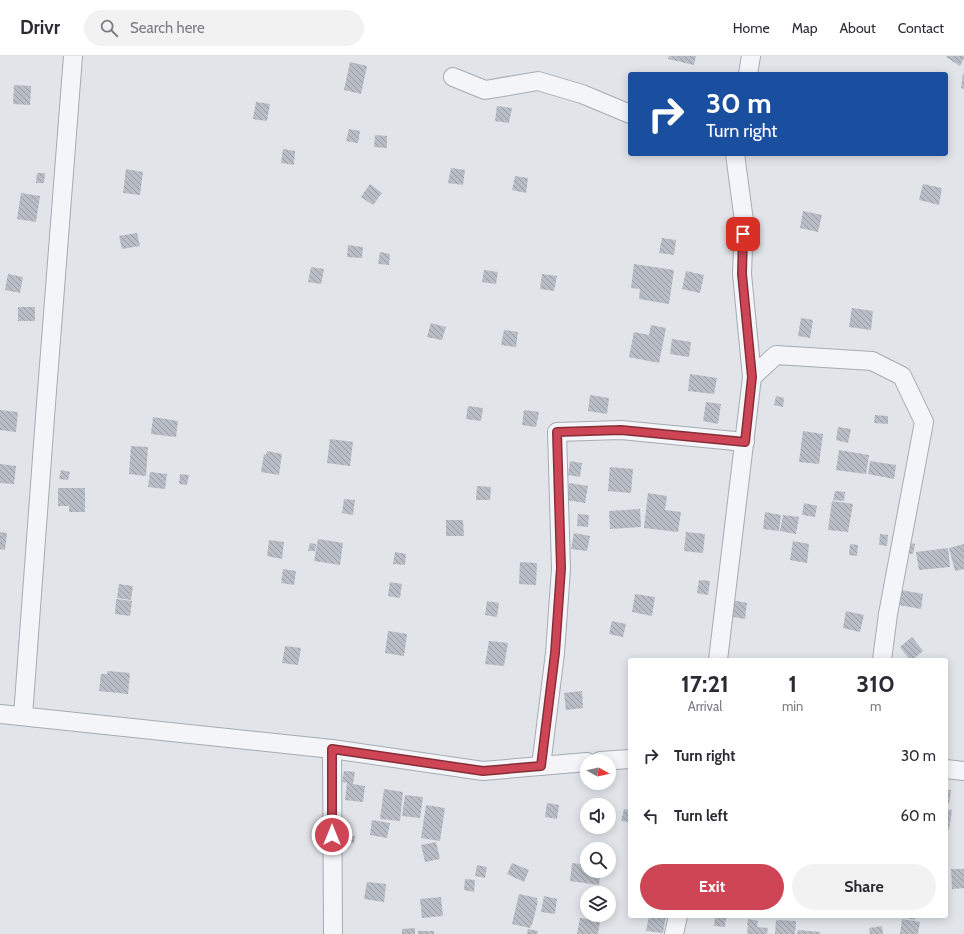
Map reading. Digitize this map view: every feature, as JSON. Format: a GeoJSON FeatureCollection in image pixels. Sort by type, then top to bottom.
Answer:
{"type":"FeatureCollection","features":[{"type":"Feature","properties":{"kind":"street"},"geometry":{"type":"LineString","coordinates":[[23,716],[44,417],[73,56]]}},
{"type":"Feature","properties":{"kind":"street"},"geometry":{"type":"LineString","coordinates":[[748,72],[751,56]]}},
{"type":"Feature","properties":{"kind":"street"},"geometry":{"type":"LineString","coordinates":[[453,77],[485,90],[538,81],[582,94],[628,113]]}},
{"type":"Feature","properties":{"kind":"street"},"geometry":{"type":"LineString","coordinates":[[718,658],[752,377],[742,274],[744,221],[735,156]]}},
{"type":"Feature","properties":{"kind":"street"},"geometry":{"type":"LineString","coordinates":[[752,377],[776,355],[872,361],[902,376],[924,422],[888,614],[882,658]]}},
{"type":"Feature","properties":{"kind":"street"},"geometry":{"type":"LineString","coordinates":[[541,766],[555,653],[561,568],[557,432],[621,430],[745,442]]}},
{"type":"Feature","properties":{"kind":"street"},"geometry":{"type":"LineString","coordinates":[[0,714],[332,749],[483,771],[580,763]]}},
{"type":"Feature","properties":{"kind":"street"},"geometry":{"type":"LineString","coordinates":[[332,749],[333,934]]}},
{"type":"Feature","properties":{"kind":"street"},"geometry":{"type":"LineString","coordinates":[[616,759],[628,758]]}},
{"type":"Feature","properties":{"kind":"street"},"geometry":{"type":"LineString","coordinates":[[948,769],[964,771]]}},
{"type":"Feature","properties":{"kind":"street"},"geometry":{"type":"LineString","coordinates":[[674,934],[678,918]]}},
{"type":"Feature","properties":{"kind":"building"},"geometry":{"type":"Polygon","coordinates":[[[669,56],[696,56],[694,65],[668,59],[669,56]]]}},
{"type":"Feature","properties":{"kind":"building"},"geometry":{"type":"Polygon","coordinates":[[[964,56],[964,58],[960,66],[946,57],[964,56]]]}},
{"type":"Feature","properties":{"kind":"building"},"geometry":{"type":"Polygon","coordinates":[[[350,62],[367,66],[361,94],[344,90],[350,62]]]}},
{"type":"Feature","properties":{"kind":"building"},"geometry":{"type":"Polygon","coordinates":[[[964,74],[964,89],[961,88],[964,74]]]}},
{"type":"Feature","properties":{"kind":"building"},"geometry":{"type":"Polygon","coordinates":[[[14,85],[31,86],[30,105],[13,104],[14,85]]]}},
{"type":"Feature","properties":{"kind":"building"},"geometry":{"type":"Polygon","coordinates":[[[256,102],[270,104],[267,121],[253,119],[256,102]]]}},
{"type":"Feature","properties":{"kind":"building"},"geometry":{"type":"Polygon","coordinates":[[[497,106],[512,108],[509,123],[495,121],[497,106]]]}},
{"type":"Feature","properties":{"kind":"building"},"geometry":{"type":"Polygon","coordinates":[[[349,129],[360,131],[358,143],[346,141],[349,129]]]}},
{"type":"Feature","properties":{"kind":"building"},"geometry":{"type":"Polygon","coordinates":[[[375,135],[387,136],[387,148],[374,147],[375,135]]]}},
{"type":"Feature","properties":{"kind":"building"},"geometry":{"type":"Polygon","coordinates":[[[283,149],[295,151],[294,165],[281,163],[283,149]]]}},
{"type":"Feature","properties":{"kind":"building"},"geometry":{"type":"Polygon","coordinates":[[[451,168],[465,170],[463,185],[448,183],[451,168]]]}},
{"type":"Feature","properties":{"kind":"building"},"geometry":{"type":"Polygon","coordinates":[[[126,169],[143,172],[140,195],[123,193],[126,169]]]}},
{"type":"Feature","properties":{"kind":"building"},"geometry":{"type":"Polygon","coordinates":[[[37,173],[45,173],[44,183],[36,183],[37,173]]]}},
{"type":"Feature","properties":{"kind":"building"},"geometry":{"type":"Polygon","coordinates":[[[515,176],[528,178],[526,193],[512,190],[515,176]]]}},
{"type":"Feature","properties":{"kind":"building"},"geometry":{"type":"Polygon","coordinates":[[[370,184],[382,193],[373,205],[361,197],[370,184]]]}},
{"type":"Feature","properties":{"kind":"building"},"geometry":{"type":"Polygon","coordinates":[[[923,184],[942,188],[939,205],[919,200],[923,184]]]}},
{"type":"Feature","properties":{"kind":"building"},"geometry":{"type":"Polygon","coordinates":[[[21,193],[40,196],[36,222],[17,219],[21,193]]]}},
{"type":"Feature","properties":{"kind":"building"},"geometry":{"type":"Polygon","coordinates":[[[803,211],[822,215],[818,232],[800,228],[803,211]]]}},
{"type":"Feature","properties":{"kind":"building"},"geometry":{"type":"Polygon","coordinates":[[[137,233],[140,246],[122,249],[119,236],[137,233]]]}},
{"type":"Feature","properties":{"kind":"building"},"geometry":{"type":"Polygon","coordinates":[[[662,238],[676,240],[674,255],[659,253],[662,238]]]}},
{"type":"Feature","properties":{"kind":"building"},"geometry":{"type":"Polygon","coordinates":[[[348,245],[363,247],[362,258],[347,257],[348,245]]]}},
{"type":"Feature","properties":{"kind":"building"},"geometry":{"type":"Polygon","coordinates":[[[380,252],[390,254],[389,265],[378,264],[380,252]]]}},
{"type":"Feature","properties":{"kind":"building"},"geometry":{"type":"Polygon","coordinates":[[[634,264],[674,270],[669,304],[639,299],[640,289],[631,288],[634,264]]]}},
{"type":"Feature","properties":{"kind":"building"},"geometry":{"type":"Polygon","coordinates":[[[311,267],[324,269],[321,284],[308,282],[311,267]]]}},
{"type":"Feature","properties":{"kind":"building"},"geometry":{"type":"Polygon","coordinates":[[[484,270],[498,272],[496,284],[482,282],[484,270]]]}},
{"type":"Feature","properties":{"kind":"building"},"geometry":{"type":"Polygon","coordinates":[[[686,271],[704,275],[700,293],[682,289],[686,271]]]}},
{"type":"Feature","properties":{"kind":"building"},"geometry":{"type":"Polygon","coordinates":[[[8,274],[23,277],[20,293],[5,290],[8,274]]]}},
{"type":"Feature","properties":{"kind":"building"},"geometry":{"type":"Polygon","coordinates":[[[542,274],[557,276],[554,291],[540,289],[542,274]]]}},
{"type":"Feature","properties":{"kind":"building"},"geometry":{"type":"Polygon","coordinates":[[[18,307],[35,307],[35,321],[18,321],[18,307]]]}},
{"type":"Feature","properties":{"kind":"building"},"geometry":{"type":"Polygon","coordinates":[[[852,308],[873,311],[871,330],[849,327],[852,308]]]}},
{"type":"Feature","properties":{"kind":"building"},"geometry":{"type":"Polygon","coordinates":[[[801,318],[813,320],[810,338],[798,336],[801,318]]]}},
{"type":"Feature","properties":{"kind":"building"},"geometry":{"type":"Polygon","coordinates":[[[431,323],[446,327],[442,340],[427,337],[431,323]]]}},
{"type":"Feature","properties":{"kind":"building"},"geometry":{"type":"Polygon","coordinates":[[[651,325],[666,328],[659,363],[629,357],[634,332],[649,335],[651,325]]]}},
{"type":"Feature","properties":{"kind":"building"},"geometry":{"type":"Polygon","coordinates":[[[504,330],[518,332],[516,347],[501,345],[504,330]]]}},
{"type":"Feature","properties":{"kind":"building"},"geometry":{"type":"Polygon","coordinates":[[[672,339],[691,342],[689,357],[670,354],[672,339]]]}},
{"type":"Feature","properties":{"kind":"building"},"geometry":{"type":"Polygon","coordinates":[[[690,374],[717,378],[714,394],[688,391],[690,374]]]}},
{"type":"Feature","properties":{"kind":"building"},"geometry":{"type":"Polygon","coordinates":[[[590,395],[609,398],[607,414],[588,411],[590,395]]]}},
{"type":"Feature","properties":{"kind":"building"},"geometry":{"type":"Polygon","coordinates":[[[776,396],[784,398],[783,407],[774,405],[776,396]]]}},
{"type":"Feature","properties":{"kind":"building"},"geometry":{"type":"Polygon","coordinates":[[[706,402],[721,404],[718,424],[703,421],[706,402]]]}},
{"type":"Feature","properties":{"kind":"building"},"geometry":{"type":"Polygon","coordinates":[[[468,406],[483,408],[481,421],[466,419],[468,406]]]}},
{"type":"Feature","properties":{"kind":"building"},"geometry":{"type":"Polygon","coordinates":[[[0,410],[18,412],[16,432],[0,430],[0,410]]]}},
{"type":"Feature","properties":{"kind":"building"},"geometry":{"type":"Polygon","coordinates":[[[524,410],[539,412],[536,427],[522,425],[524,410]]]}},
{"type":"Feature","properties":{"kind":"building"},"geometry":{"type":"Polygon","coordinates":[[[875,415],[888,416],[888,424],[874,423],[875,415]]]}},
{"type":"Feature","properties":{"kind":"building"},"geometry":{"type":"Polygon","coordinates":[[[153,417],[178,421],[176,437],[151,434],[153,417]]]}},
{"type":"Feature","properties":{"kind":"building"},"geometry":{"type":"Polygon","coordinates":[[[838,427],[851,429],[848,443],[836,440],[838,427]]]}},
{"type":"Feature","properties":{"kind":"building"},"geometry":{"type":"Polygon","coordinates":[[[803,431],[823,434],[819,464],[799,462],[803,431]]]}},
{"type":"Feature","properties":{"kind":"building"},"geometry":{"type":"Polygon","coordinates":[[[330,439],[353,442],[350,466],[327,463],[330,439]]]}},
{"type":"Feature","properties":{"kind":"building"},"geometry":{"type":"Polygon","coordinates":[[[131,446],[148,447],[146,476],[129,474],[131,446]]]}},
{"type":"Feature","properties":{"kind":"building"},"geometry":{"type":"Polygon","coordinates":[[[839,450],[869,455],[866,474],[836,470],[839,450]]]}},
{"type":"Feature","properties":{"kind":"building"},"geometry":{"type":"Polygon","coordinates":[[[267,451],[282,454],[279,475],[261,472],[264,454],[266,455],[267,451]]]}},
{"type":"Feature","properties":{"kind":"building"},"geometry":{"type":"Polygon","coordinates":[[[570,461],[582,463],[580,477],[568,475],[570,461]]]}},
{"type":"Feature","properties":{"kind":"building"},"geometry":{"type":"Polygon","coordinates":[[[870,461],[896,465],[894,479],[868,474],[870,461]]]}},
{"type":"Feature","properties":{"kind":"building"},"geometry":{"type":"Polygon","coordinates":[[[0,464],[16,466],[14,484],[0,483],[0,464]]]}},
{"type":"Feature","properties":{"kind":"building"},"geometry":{"type":"Polygon","coordinates":[[[610,467],[633,469],[631,493],[608,491],[610,467]]]}},
{"type":"Feature","properties":{"kind":"building"},"geometry":{"type":"Polygon","coordinates":[[[61,470],[70,472],[68,480],[59,479],[61,470]]]}},
{"type":"Feature","properties":{"kind":"building"},"geometry":{"type":"Polygon","coordinates":[[[150,472],[167,474],[165,489],[148,487],[150,472]]]}},
{"type":"Feature","properties":{"kind":"building"},"geometry":{"type":"Polygon","coordinates":[[[180,474],[189,475],[187,485],[179,484],[180,474]]]}},
{"type":"Feature","properties":{"kind":"building"},"geometry":{"type":"Polygon","coordinates":[[[569,483],[588,486],[585,503],[566,500],[569,483]]]}},
{"type":"Feature","properties":{"kind":"building"},"geometry":{"type":"Polygon","coordinates":[[[477,486],[491,487],[490,500],[476,500],[477,486]]]}},
{"type":"Feature","properties":{"kind":"building"},"geometry":{"type":"Polygon","coordinates":[[[58,488],[85,488],[85,512],[69,512],[69,506],[58,506],[58,488]]]}},
{"type":"Feature","properties":{"kind":"building"},"geometry":{"type":"Polygon","coordinates":[[[835,491],[845,492],[844,501],[833,500],[835,491]]]}},
{"type":"Feature","properties":{"kind":"building"},"geometry":{"type":"Polygon","coordinates":[[[648,493],[667,496],[665,510],[681,512],[678,532],[644,528],[648,493]]]}},
{"type":"Feature","properties":{"kind":"building"},"geometry":{"type":"Polygon","coordinates":[[[344,499],[355,500],[353,515],[342,513],[344,499]]]}},
{"type":"Feature","properties":{"kind":"building"},"geometry":{"type":"Polygon","coordinates":[[[832,501],[853,504],[848,532],[828,530],[832,501]]]}},
{"type":"Feature","properties":{"kind":"building"},"geometry":{"type":"Polygon","coordinates":[[[804,503],[817,506],[815,517],[802,515],[804,503]]]}},
{"type":"Feature","properties":{"kind":"building"},"geometry":{"type":"Polygon","coordinates":[[[640,509],[641,527],[610,529],[609,511],[640,509]]]}},
{"type":"Feature","properties":{"kind":"building"},"geometry":{"type":"Polygon","coordinates":[[[765,512],[781,515],[779,531],[763,529],[765,512]]]}},
{"type":"Feature","properties":{"kind":"building"},"geometry":{"type":"Polygon","coordinates":[[[578,514],[589,515],[588,527],[577,526],[578,514]]]}},
{"type":"Feature","properties":{"kind":"building"},"geometry":{"type":"Polygon","coordinates":[[[783,515],[799,517],[796,534],[780,531],[783,515]]]}},
{"type":"Feature","properties":{"kind":"building"},"geometry":{"type":"Polygon","coordinates":[[[446,520],[463,520],[464,536],[446,536],[446,520]]]}},
{"type":"Feature","properties":{"kind":"building"},"geometry":{"type":"Polygon","coordinates":[[[0,532],[7,533],[5,550],[0,549],[0,532]]]}},
{"type":"Feature","properties":{"kind":"building"},"geometry":{"type":"Polygon","coordinates":[[[686,532],[705,534],[703,553],[684,551],[686,532]]]}},
{"type":"Feature","properties":{"kind":"building"},"geometry":{"type":"Polygon","coordinates":[[[574,533],[590,536],[587,551],[571,549],[574,533]]]}},
{"type":"Feature","properties":{"kind":"building"},"geometry":{"type":"Polygon","coordinates":[[[880,534],[888,535],[887,546],[879,545],[880,534]]]}},
{"type":"Feature","properties":{"kind":"building"},"geometry":{"type":"Polygon","coordinates":[[[318,539],[343,543],[340,565],[314,561],[318,539]]]}},
{"type":"Feature","properties":{"kind":"building"},"geometry":{"type":"Polygon","coordinates":[[[269,540],[284,542],[282,559],[267,556],[269,540]]]}},
{"type":"Feature","properties":{"kind":"building"},"geometry":{"type":"Polygon","coordinates":[[[793,541],[809,544],[807,563],[790,560],[793,541]]]}},
{"type":"Feature","properties":{"kind":"building"},"geometry":{"type":"Polygon","coordinates":[[[906,542],[915,544],[913,554],[905,553],[906,542]]]}},
{"type":"Feature","properties":{"kind":"building"},"geometry":{"type":"Polygon","coordinates":[[[310,543],[316,544],[315,551],[308,551],[310,543]]]}},
{"type":"Feature","properties":{"kind":"building"},"geometry":{"type":"Polygon","coordinates":[[[850,544],[858,545],[857,556],[849,555],[850,544]]]}},
{"type":"Feature","properties":{"kind":"building"},"geometry":{"type":"Polygon","coordinates":[[[964,544],[964,569],[955,571],[949,548],[964,544]]]}},
{"type":"Feature","properties":{"kind":"building"},"geometry":{"type":"Polygon","coordinates":[[[948,548],[950,567],[919,570],[916,552],[948,548]]]}},
{"type":"Feature","properties":{"kind":"building"},"geometry":{"type":"Polygon","coordinates":[[[395,552],[406,554],[405,565],[393,564],[395,552]]]}},
{"type":"Feature","properties":{"kind":"building"},"geometry":{"type":"Polygon","coordinates":[[[520,562],[537,563],[536,585],[519,584],[520,562]]]}},
{"type":"Feature","properties":{"kind":"building"},"geometry":{"type":"Polygon","coordinates":[[[283,569],[296,571],[294,585],[281,583],[283,569]]]}},
{"type":"Feature","properties":{"kind":"building"},"geometry":{"type":"Polygon","coordinates":[[[699,580],[710,581],[708,595],[697,593],[699,580]]]}},
{"type":"Feature","properties":{"kind":"building"},"geometry":{"type":"Polygon","coordinates":[[[390,582],[402,584],[400,598],[388,596],[390,582]]]}},
{"type":"Feature","properties":{"kind":"building"},"geometry":{"type":"Polygon","coordinates":[[[119,584],[133,586],[131,600],[117,598],[119,584]]]}},
{"type":"Feature","properties":{"kind":"building"},"geometry":{"type":"Polygon","coordinates":[[[901,590],[923,594],[921,609],[899,605],[901,590]]]}},
{"type":"Feature","properties":{"kind":"building"},"geometry":{"type":"Polygon","coordinates":[[[635,594],[655,597],[652,616],[632,612],[635,594]]]}},
{"type":"Feature","properties":{"kind":"building"},"geometry":{"type":"Polygon","coordinates":[[[116,599],[132,601],[130,616],[115,614],[116,599]]]}},
{"type":"Feature","properties":{"kind":"building"},"geometry":{"type":"Polygon","coordinates":[[[731,600],[747,603],[745,619],[729,616],[731,600]]]}},
{"type":"Feature","properties":{"kind":"building"},"geometry":{"type":"Polygon","coordinates":[[[487,601],[499,603],[497,617],[485,615],[487,601]]]}},
{"type":"Feature","properties":{"kind":"building"},"geometry":{"type":"Polygon","coordinates":[[[846,611],[864,615],[860,632],[843,628],[846,611]]]}},
{"type":"Feature","properties":{"kind":"building"},"geometry":{"type":"Polygon","coordinates":[[[612,621],[626,624],[623,637],[609,634],[612,621]]]}},
{"type":"Feature","properties":{"kind":"building"},"geometry":{"type":"Polygon","coordinates":[[[388,631],[407,634],[404,656],[385,653],[388,631]]]}},
{"type":"Feature","properties":{"kind":"building"},"geometry":{"type":"Polygon","coordinates":[[[912,637],[923,651],[914,658],[908,658],[900,647],[912,637]]]}},
{"type":"Feature","properties":{"kind":"building"},"geometry":{"type":"Polygon","coordinates":[[[489,641],[508,643],[504,666],[485,664],[489,641]]]}},
{"type":"Feature","properties":{"kind":"building"},"geometry":{"type":"Polygon","coordinates":[[[285,646],[301,648],[298,665],[282,663],[285,646]]]}},
{"type":"Feature","properties":{"kind":"building"},"geometry":{"type":"Polygon","coordinates":[[[108,671],[130,673],[128,694],[99,691],[101,674],[107,674],[108,671]]]}},
{"type":"Feature","properties":{"kind":"building"},"geometry":{"type":"Polygon","coordinates":[[[582,691],[583,708],[566,710],[564,693],[582,691]]]}},
{"type":"Feature","properties":{"kind":"building"},"geometry":{"type":"Polygon","coordinates":[[[344,771],[355,772],[353,784],[365,786],[363,802],[345,800],[347,783],[342,782],[344,771]]]}},
{"type":"Feature","properties":{"kind":"building"},"geometry":{"type":"Polygon","coordinates":[[[384,789],[403,792],[400,821],[380,819],[384,789]]]}},
{"type":"Feature","properties":{"kind":"building"},"geometry":{"type":"Polygon","coordinates":[[[948,790],[951,790],[949,804],[948,790]]]}},
{"type":"Feature","properties":{"kind":"building"},"geometry":{"type":"Polygon","coordinates":[[[405,795],[423,797],[420,818],[402,816],[405,795]]]}},
{"type":"Feature","properties":{"kind":"building"},"geometry":{"type":"Polygon","coordinates":[[[547,803],[559,805],[557,819],[545,817],[547,803]]]}},
{"type":"Feature","properties":{"kind":"building"},"geometry":{"type":"Polygon","coordinates":[[[426,805],[445,808],[440,841],[421,838],[426,805]]]}},
{"type":"Feature","properties":{"kind":"building"},"geometry":{"type":"Polygon","coordinates":[[[624,809],[628,810],[628,822],[621,821],[624,809]]]}},
{"type":"Feature","properties":{"kind":"building"},"geometry":{"type":"Polygon","coordinates":[[[948,809],[952,810],[948,830],[948,809]]]}},
{"type":"Feature","properties":{"kind":"building"},"geometry":{"type":"Polygon","coordinates":[[[372,820],[390,823],[387,838],[370,835],[372,820]]]}},
{"type":"Feature","properties":{"kind":"building"},"geometry":{"type":"Polygon","coordinates":[[[342,834],[355,836],[354,843],[341,842],[342,834]]]}},
{"type":"Feature","properties":{"kind":"building"},"geometry":{"type":"Polygon","coordinates":[[[436,842],[440,859],[425,862],[421,845],[436,842]]]}},
{"type":"Feature","properties":{"kind":"building"},"geometry":{"type":"Polygon","coordinates":[[[512,863],[529,870],[524,882],[507,874],[512,863]]]}},
{"type":"Feature","properties":{"kind":"building"},"geometry":{"type":"Polygon","coordinates":[[[572,863],[580,864],[580,878],[600,878],[599,885],[570,881],[572,863]]]}},
{"type":"Feature","properties":{"kind":"building"},"geometry":{"type":"Polygon","coordinates":[[[477,865],[487,867],[485,878],[475,876],[477,865]]]}},
{"type":"Feature","properties":{"kind":"building"},"geometry":{"type":"Polygon","coordinates":[[[951,869],[964,869],[964,888],[952,889],[951,869]]]}},
{"type":"Feature","properties":{"kind":"building"},"geometry":{"type":"Polygon","coordinates":[[[465,879],[475,880],[474,892],[464,890],[465,879]]]}},
{"type":"Feature","properties":{"kind":"building"},"geometry":{"type":"Polygon","coordinates":[[[367,882],[386,884],[384,902],[364,899],[367,882]]]}},
{"type":"Feature","properties":{"kind":"building"},"geometry":{"type":"Polygon","coordinates":[[[519,894],[537,898],[538,901],[530,928],[512,924],[519,894]]]}},
{"type":"Feature","properties":{"kind":"building"},"geometry":{"type":"Polygon","coordinates":[[[544,896],[557,899],[555,914],[541,912],[544,896]]]}},
{"type":"Feature","properties":{"kind":"building"},"geometry":{"type":"Polygon","coordinates":[[[441,897],[443,916],[422,918],[420,899],[441,897]]]}},
{"type":"Feature","properties":{"kind":"building"},"geometry":{"type":"Polygon","coordinates":[[[580,918],[580,922],[600,922],[598,934],[577,934],[580,918]]]}},
{"type":"Feature","properties":{"kind":"building"},"geometry":{"type":"Polygon","coordinates":[[[649,918],[666,918],[663,933],[646,931],[649,918]]]}},
{"type":"Feature","properties":{"kind":"building"},"geometry":{"type":"Polygon","coordinates":[[[715,918],[726,918],[725,927],[714,926],[715,918]]]}},
{"type":"Feature","properties":{"kind":"building"},"geometry":{"type":"Polygon","coordinates":[[[748,919],[758,921],[757,927],[768,928],[767,934],[747,934],[748,919]]]}},
{"type":"Feature","properties":{"kind":"building"},"geometry":{"type":"Polygon","coordinates":[[[902,919],[920,922],[918,934],[900,934],[902,919]]]}},
{"type":"Feature","properties":{"kind":"building"},"geometry":{"type":"Polygon","coordinates":[[[776,920],[796,921],[795,934],[775,934],[776,920]]]}},
{"type":"Feature","properties":{"kind":"building"},"geometry":{"type":"Polygon","coordinates":[[[882,926],[883,934],[870,934],[869,928],[882,926]]]}},
{"type":"Feature","properties":{"kind":"building"},"geometry":{"type":"Polygon","coordinates":[[[415,928],[415,934],[402,934],[402,929],[415,928]]]}},
{"type":"Feature","properties":{"kind":"building"},"geometry":{"type":"Polygon","coordinates":[[[528,929],[538,931],[537,934],[527,934],[528,929]]]}},
{"type":"Feature","properties":{"kind":"building"},"geometry":{"type":"Polygon","coordinates":[[[798,930],[820,932],[820,934],[797,934],[798,930]]]}},
{"type":"Feature","properties":{"kind":"building"},"geometry":{"type":"Polygon","coordinates":[[[418,931],[434,931],[434,934],[418,934],[418,931]]]}},
{"type":"Feature","properties":{"kind":"route"},"geometry":{"type":"LineString","coordinates":[[332,835],[332,749],[483,771],[541,766],[555,653],[561,568],[557,432],[621,430],[745,442],[752,377],[742,274],[743,234]]}}]}
